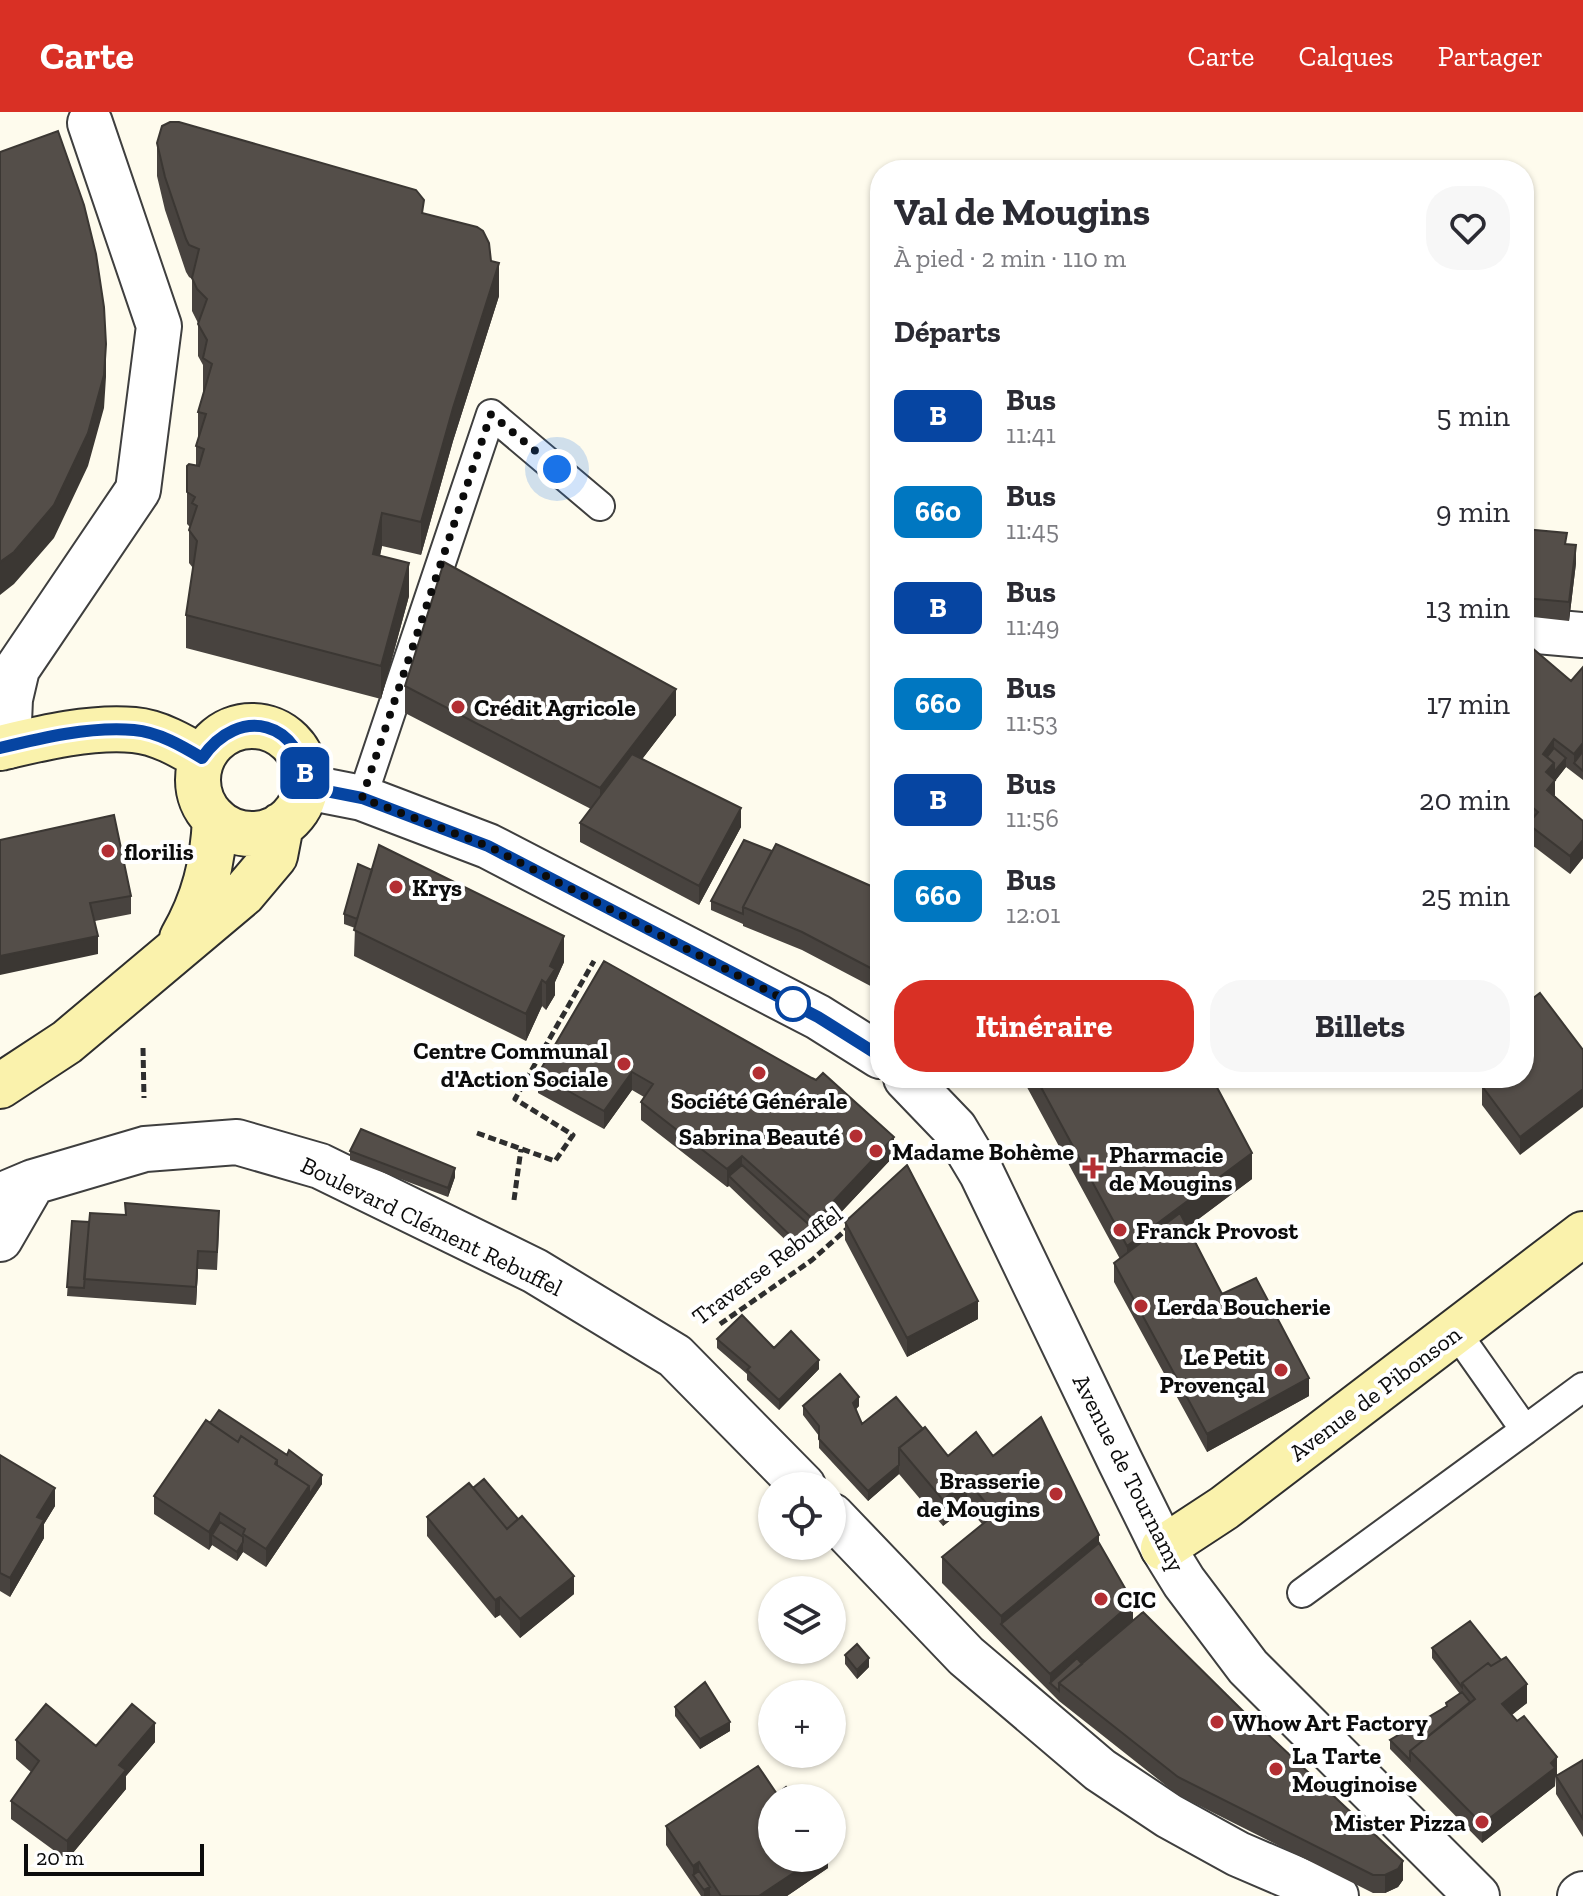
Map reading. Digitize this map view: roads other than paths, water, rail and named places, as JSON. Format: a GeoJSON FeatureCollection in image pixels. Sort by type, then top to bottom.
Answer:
{"type":"FeatureCollection","features":[{"type":"Feature","properties":{"kind":"street"},"geometry":{"type":"LineString","coordinates":[[89,117],[159,326],[138,490],[17,669],[4,747],[86,732],[136,730],[177,743],[202,758]]}},
{"type":"Feature","properties":{"kind":"street"},"geometry":{"type":"LineString","coordinates":[[1534,631],[1583,635]]}},
{"type":"Feature","properties":{"kind":"street"},"geometry":{"type":"LineString","coordinates":[[240,726],[258,726],[275,730],[289,740],[305,769],[306,787],[301,802],[281,825],[264,832],[247,833],[230,829],[215,819],[199,791],[198,774],[202,758],[224,733],[240,726]]}},
{"type":"Feature","properties":{"kind":"street"},"geometry":{"type":"LineString","coordinates":[[306,787],[362,798],[488,846],[818,1017],[870,1050]]}},
{"type":"Feature","properties":{"kind":"street"},"geometry":{"type":"LineString","coordinates":[[173,953],[205,892],[213,853],[215,819]]}},
{"type":"Feature","properties":{"kind":"street"},"geometry":{"type":"LineString","coordinates":[[0,1086],[67,1042],[243,894],[275,856],[281,825]]}},
{"type":"Feature","properties":{"kind":"street","name":"Avenue de Tournamy"},"geometry":{"type":"LineString","coordinates":[[930,1088],[982,1174],[1163,1548],[1193,1594],[1248,1667],[1462,1892]]}},
{"type":"Feature","properties":{"kind":"street","name":"Boulevard Clément Rebuffel"},"geometry":{"type":"LineString","coordinates":[[17,1189],[145,1149],[237,1142],[320,1166],[535,1271],[675,1356],[789,1472]]}},
{"type":"Feature","properties":{"kind":"street"},"geometry":{"type":"LineString","coordinates":[[0,1239],[17,1189]]}},
{"type":"Feature","properties":{"kind":"street","name":"Avenue de Pibonson"},"geometry":{"type":"LineString","coordinates":[[1163,1548],[1224,1508],[1583,1234]]}},
{"type":"Feature","properties":{"kind":"street"},"geometry":{"type":"LineString","coordinates":[[846,1531],[966,1656],[1100,1770],[1169,1816],[1238,1854],[1336,1896]]}},
{"type":"Feature","properties":{"kind":"lane"},"geometry":{"type":"LineString","coordinates":[[362,798],[491,414],[600,506]]}},
{"type":"Feature","properties":{"kind":"lane"},"geometry":{"type":"LineString","coordinates":[[1456,1332],[1525,1430]]}},
{"type":"Feature","properties":{"kind":"lane"},"geometry":{"type":"LineString","coordinates":[[1302,1593],[1583,1387]]}},
{"type":"Feature","properties":{"kind":"place","name":"Crédit Agricole"},"geometry":{"type":"Point","coordinates":[458,707]}},
{"type":"Feature","properties":{"kind":"place","name":"florilis"},"geometry":{"type":"Point","coordinates":[108,851]}},
{"type":"Feature","properties":{"kind":"place","name":"Krys"},"geometry":{"type":"Point","coordinates":[396,887]}},
{"type":"Feature","properties":{"kind":"place","name":"Centre Communal d'Action Sociale"},"geometry":{"type":"Point","coordinates":[624,1064]}},
{"type":"Feature","properties":{"kind":"place","name":"Société Générale"},"geometry":{"type":"Point","coordinates":[759,1073]}},
{"type":"Feature","properties":{"kind":"place","name":"Sabrina Beauté"},"geometry":{"type":"Point","coordinates":[856,1136]}},
{"type":"Feature","properties":{"kind":"place","name":"Madame Bohème"},"geometry":{"type":"Point","coordinates":[876,1151]}},
{"type":"Feature","properties":{"kind":"place","name":"Pharmacie de Mougins"},"geometry":{"type":"Point","coordinates":[1093,1168]}},
{"type":"Feature","properties":{"kind":"place","name":"Franck Provost"},"geometry":{"type":"Point","coordinates":[1120,1230]}},
{"type":"Feature","properties":{"kind":"place","name":"Lerda Boucherie"},"geometry":{"type":"Point","coordinates":[1141,1306]}},
{"type":"Feature","properties":{"kind":"place","name":"Le Petit Provençal"},"geometry":{"type":"Point","coordinates":[1281,1370]}},
{"type":"Feature","properties":{"kind":"place","name":"Brasserie de Mougins"},"geometry":{"type":"Point","coordinates":[1056,1494]}},
{"type":"Feature","properties":{"kind":"place","name":"CIC"},"geometry":{"type":"Point","coordinates":[1101,1599]}},
{"type":"Feature","properties":{"kind":"place","name":"Whow Art Factory"},"geometry":{"type":"Point","coordinates":[1217,1722]}},
{"type":"Feature","properties":{"kind":"place","name":"La Tarte Mouginoise"},"geometry":{"type":"Point","coordinates":[1276,1769]}},
{"type":"Feature","properties":{"kind":"place","name":"Mister Pizza"},"geometry":{"type":"Point","coordinates":[1482,1822]}}]}
